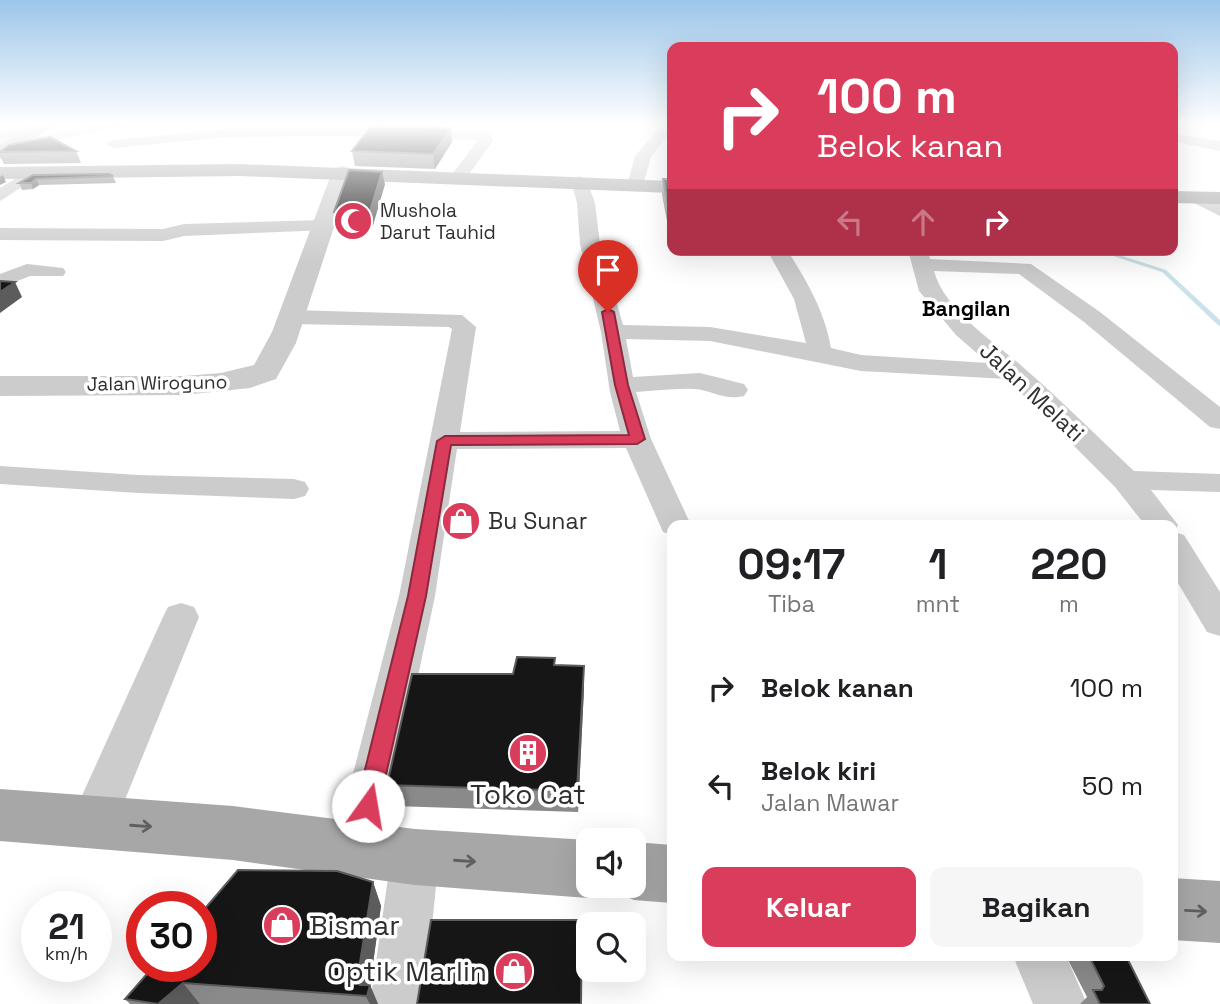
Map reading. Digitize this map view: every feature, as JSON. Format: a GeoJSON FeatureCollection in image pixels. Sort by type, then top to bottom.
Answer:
{"type":"FeatureCollection","features":[{"type":"Feature","properties":{"kind":"main road"},"geometry":{"type":"LineString","coordinates":[[0,173],[228,170],[342,172],[667,187]]}},
{"type":"Feature","properties":{"kind":"main road"},"geometry":{"type":"LineString","coordinates":[[1178,197],[1220,198]]}},
{"type":"Feature","properties":{"kind":"main road"},"geometry":{"type":"LineString","coordinates":[[0,815],[233,833],[415,857],[576,868]]}},
{"type":"Feature","properties":{"kind":"main road"},"geometry":{"type":"LineString","coordinates":[[646,873],[667,874]]}},
{"type":"Feature","properties":{"kind":"main road"},"geometry":{"type":"LineString","coordinates":[[1178,909],[1220,912]]}},
{"type":"Feature","properties":{"kind":"street"},"geometry":{"type":"LineString","coordinates":[[458,177],[464,170]]}},
{"type":"Feature","properties":{"kind":"street"},"geometry":{"type":"LineString","coordinates":[[635,185],[639,170]]}},
{"type":"Feature","properties":{"kind":"street","name":"Jalan Wiroguno"},"geometry":{"type":"LineString","coordinates":[[0,386],[206,385],[253,378],[265,372],[292,317],[321,226],[342,172]]}},
{"type":"Feature","properties":{"kind":"street"},"geometry":{"type":"LineString","coordinates":[[0,196],[33,173]]}},
{"type":"Feature","properties":{"kind":"street"},"geometry":{"type":"LineString","coordinates":[[579,181],[586,203],[590,244],[613,332],[622,385],[637,439],[673,520]]}},
{"type":"Feature","properties":{"kind":"street"},"geometry":{"type":"LineString","coordinates":[[1196,197],[1220,211]]}},
{"type":"Feature","properties":{"kind":"street"},"geometry":{"type":"LineString","coordinates":[[0,233],[163,235],[184,230],[321,226]]}},
{"type":"Feature","properties":{"kind":"street"},"geometry":{"type":"LineString","coordinates":[[782,256],[803,290],[818,336],[810,352]]}},
{"type":"Feature","properties":{"kind":"street"},"geometry":{"type":"LineString","coordinates":[[920,257],[1024,268],[1092,317],[1220,421]]}},
{"type":"Feature","properties":{"kind":"street","name":"Jalan Melati"},"geometry":{"type":"LineString","coordinates":[[920,257],[927,286],[964,330],[1014,372],[1126,480],[1158,520]]}},
{"type":"Feature","properties":{"kind":"street"},"geometry":{"type":"LineString","coordinates":[[0,282],[27,270],[57,272]]}},
{"type":"Feature","properties":{"kind":"street"},"geometry":{"type":"LineString","coordinates":[[292,317],[454,320],[461,323],[464,334],[417,596],[357,851]]}},
{"type":"Feature","properties":{"kind":"street"},"geometry":{"type":"LineString","coordinates":[[613,332],[709,334],[873,365],[1014,372]]}},
{"type":"Feature","properties":{"kind":"street"},"geometry":{"type":"LineString","coordinates":[[622,385],[700,381],[720,389],[735,390]]}},
{"type":"Feature","properties":{"kind":"street"},"geometry":{"type":"LineString","coordinates":[[445,440],[637,439]]}},
{"type":"Feature","properties":{"kind":"street"},"geometry":{"type":"LineString","coordinates":[[0,475],[138,484],[294,489]]}},
{"type":"Feature","properties":{"kind":"street"},"geometry":{"type":"LineString","coordinates":[[1126,480],[1220,483]]}},
{"type":"Feature","properties":{"kind":"street"},"geometry":{"type":"LineString","coordinates":[[1178,552],[1220,622]]}},
{"type":"Feature","properties":{"kind":"street"},"geometry":{"type":"LineString","coordinates":[[93,822],[181,617]]}},
{"type":"Feature","properties":{"kind":"street"},"geometry":{"type":"LineString","coordinates":[[397,1004],[415,857]]}},
{"type":"Feature","properties":{"kind":"street"},"geometry":{"type":"LineString","coordinates":[[1041,961],[1060,1004]]}},
{"type":"Feature","properties":{"kind":"building"},"geometry":{"type":"Polygon","coordinates":[[[349,170],[382,172],[370,211],[334,212],[349,170]]]}},
{"type":"Feature","properties":{"kind":"building"},"geometry":{"type":"Polygon","coordinates":[[[33,175],[113,176],[36,179],[31,183],[19,183],[33,175]]]}},
{"type":"Feature","properties":{"kind":"building"},"geometry":{"type":"Polygon","coordinates":[[[663,179],[667,179],[667,199],[663,179]]]}},
{"type":"Feature","properties":{"kind":"building"},"geometry":{"type":"Polygon","coordinates":[[[0,281],[15,282],[0,292],[0,281]]]}},
{"type":"Feature","properties":{"kind":"building"},"geometry":{"type":"Polygon","coordinates":[[[517,657],[555,658],[554,665],[584,666],[577,791],[387,785],[412,674],[513,674],[517,657]]]}},
{"type":"Feature","properties":{"kind":"building"},"geometry":{"type":"Polygon","coordinates":[[[238,870],[337,871],[373,882],[357,981],[360,985],[370,985],[367,996],[183,983],[158,1004],[125,999],[140,982],[217,982],[217,894],[238,870]]]}},
{"type":"Feature","properties":{"kind":"building"},"geometry":{"type":"Polygon","coordinates":[[[431,920],[576,920],[576,982],[581,982],[581,1004],[417,1004],[431,920]]]}},
{"type":"Feature","properties":{"kind":"building"},"geometry":{"type":"Polygon","coordinates":[[[1092,961],[1128,961],[1150,1004],[1100,1004],[1093,990],[1102,990],[1104,986],[1092,961]]]}},
{"type":"Feature","properties":{"kind":"waterway"},"geometry":{"type":"LineString","coordinates":[[1117,256],[1164,271],[1220,324]]}},
{"type":"Feature","properties":{"kind":"place","name":"Mushola Darut Tauhid"},"geometry":{"type":"Point","coordinates":[353,221]}},
{"type":"Feature","properties":{"kind":"place","name":"Bu Sunar"},"geometry":{"type":"Point","coordinates":[461,521]}},
{"type":"Feature","properties":{"kind":"place","name":"Toko Cat"},"geometry":{"type":"Point","coordinates":[528,753]}},
{"type":"Feature","properties":{"kind":"place","name":"Bismar"},"geometry":{"type":"Point","coordinates":[282,925]}},
{"type":"Feature","properties":{"kind":"place","name":"Optik Marlin"},"geometry":{"type":"Point","coordinates":[514,971]}},
{"type":"Feature","properties":{"kind":"district","name":"Bangilan"},"geometry":{"type":"Point","coordinates":[966,308]}},
{"type":"Feature","properties":{"kind":"route"},"geometry":{"type":"LineString","coordinates":[[368,806],[417,596],[445,441],[637,439],[622,385],[608,312]]}}]}
